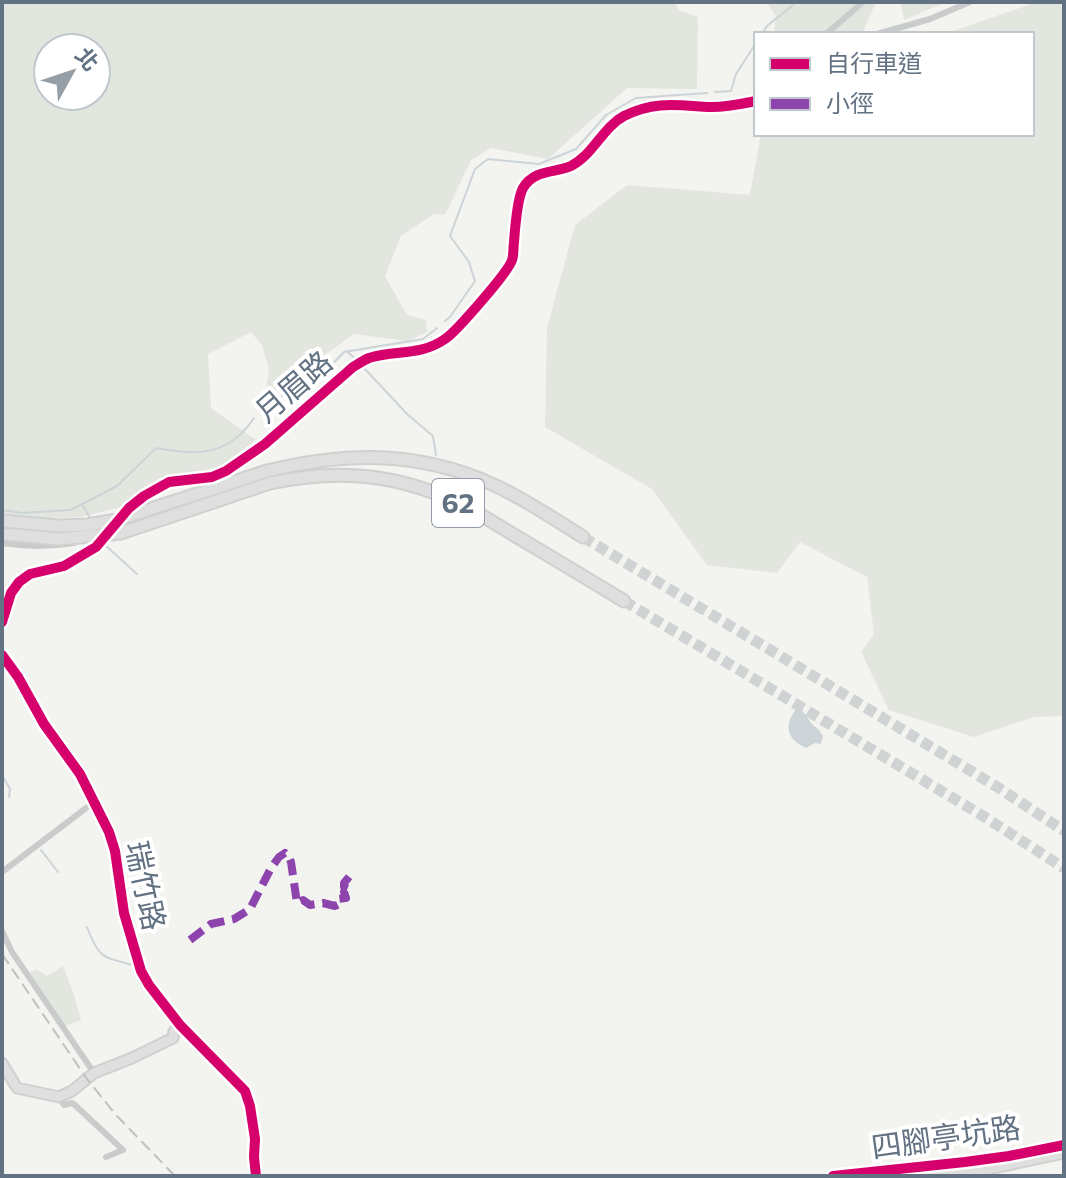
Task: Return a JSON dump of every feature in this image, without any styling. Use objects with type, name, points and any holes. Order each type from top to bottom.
[{"type":"highway","name":"62","points":[[2,534],[59,539],[121,533],[300,463],[358,457],[402,459],[461,472],[517,497],[583,537]]},
{"type":"highway","name":"62","points":[[2,521],[87,525],[117,520],[269,477],[356,475],[413,485],[439,494],[468,508],[624,601]]},
{"type":"street","points":[[828,32],[863,2]]},
{"type":"street","points":[[884,32],[930,19],[970,2]]},
{"type":"street","name":"月眉路","points":[[129,508],[169,482],[212,477],[226,471],[265,444],[353,367],[369,358],[414,352],[434,346],[448,337],[512,262],[522,189],[530,180],[547,171],[571,166],[619,118],[657,104],[711,107],[751,102]]},
{"type":"street","points":[[2,543],[25,547],[99,543]]},
{"type":"street","points":[[2,622],[11,593],[19,582],[30,574],[64,566],[99,543]]},
{"type":"street","name":"瑞竹路","points":[[2,655],[44,724],[80,774],[109,832],[131,944],[141,971],[180,1025],[245,1091],[255,1139],[256,1176]]},
{"type":"street","points":[[2,872],[94,802]]},
{"type":"street","points":[[2,931],[90,1076]]},
{"type":"street","points":[[173,1038],[174,1031],[180,1025]]},
{"type":"street","points":[[2,1063],[17,1088],[59,1097],[90,1076],[173,1038],[195,1040]]},
{"type":"street","points":[[59,1097],[64,1105],[72,1103],[76,1106],[123,1150],[106,1157]]},
{"type":"street","name":"四腳亭坑路","points":[[833,1176],[965,1162],[1064,1145]]},
{"type":"street","name":"四腳亭坑路","points":[[928,1176],[984,1170],[1064,1153]]},
{"type":"shaded area","points":[[2,2],[674,2],[679,10],[698,17],[697,89],[627,88],[548,159],[491,148],[471,160],[445,215],[434,214],[401,236],[385,276],[407,315],[426,320],[427,332],[408,341],[354,334],[264,398],[269,370],[262,345],[251,332],[208,354],[211,408],[256,440],[212,474],[169,478],[129,505],[81,517],[38,519],[2,516]]},
{"type":"shaded area","points":[[766,2],[876,2],[863,32],[774,32],[776,16]]},
{"type":"shaded area","points":[[900,2],[946,2],[904,20]]},
{"type":"shaded area","points":[[1037,2],[1064,2],[1064,716],[1034,717],[974,737],[889,710],[861,652],[874,634],[867,577],[800,542],[777,573],[707,565],[652,489],[545,427],[547,328],[575,225],[627,185],[750,195],[761,136],[1034,136],[1034,32],[951,32]]},
{"type":"shaded area","points":[[798,707],[822,734],[821,744],[815,743],[806,748],[791,736],[790,719]]},
{"type":"shaded area","points":[[63,966],[81,1020],[65,1026],[29,973],[36,969],[47,976]]},
{"type":"waterway","points":[[763,32],[793,5]]},
{"type":"waterway","points":[[715,92],[731,91],[736,74],[754,46]]},
{"type":"waterway","points":[[445,321],[475,281],[469,262],[450,236],[475,169],[488,159],[539,164],[576,149],[606,115],[636,98],[707,93]]},
{"type":"waterway","points":[[260,409],[327,370],[344,352],[423,339],[437,328]]},
{"type":"waterway","points":[[347,351],[354,358]]},
{"type":"waterway","points":[[364,368],[408,415],[433,436],[436,455]]},
{"type":"waterway","points":[[2,510],[22,513],[71,510],[117,486],[156,448],[185,452],[211,450],[234,440],[254,418]]},
{"type":"waterway","points":[[83,506],[92,521]]},
{"type":"waterway","points":[[105,545],[137,574]]},
{"type":"waterway","points":[[2,734],[2,750]]},
{"type":"waterway","points":[[2,775],[10,789],[9,797]]},
{"type":"waterway","points":[[41,850],[58,872]]},
{"type":"waterway","points":[[87,927],[103,955],[133,965]]},
{"type":"tunnel","points":[[583,537],[999,788],[1064,831]]},
{"type":"tunnel","points":[[624,601],[983,816],[1064,868]]},
{"type":"railway","points":[[2,954],[87,1079],[116,1115],[175,1176]]},
{"type":"marked path","points":[[190,940],[211,924],[234,919],[250,909],[271,868],[285,853],[291,862],[297,903],[303,900],[310,905],[339,904],[338,899],[346,898],[344,892],[351,890],[344,887],[344,883],[353,872]]},
{"type":"cycle path","points":[[2,622],[11,593],[19,582],[30,574],[64,566],[96,547],[129,508],[144,496],[169,482],[212,477],[226,471],[265,444],[365,360],[379,355],[417,351],[445,339],[482,301],[509,266],[513,256],[519,199],[523,188],[533,178],[579,161],[610,127],[635,111],[665,105],[720,107],[754,101]]},
{"type":"cycle path","points":[[2,655],[44,724],[80,774],[109,832],[115,851],[124,913],[141,971],[180,1025],[245,1091],[255,1139],[256,1176]]},
{"type":"cycle path","points":[[833,1176],[965,1162],[1064,1145]]}]
